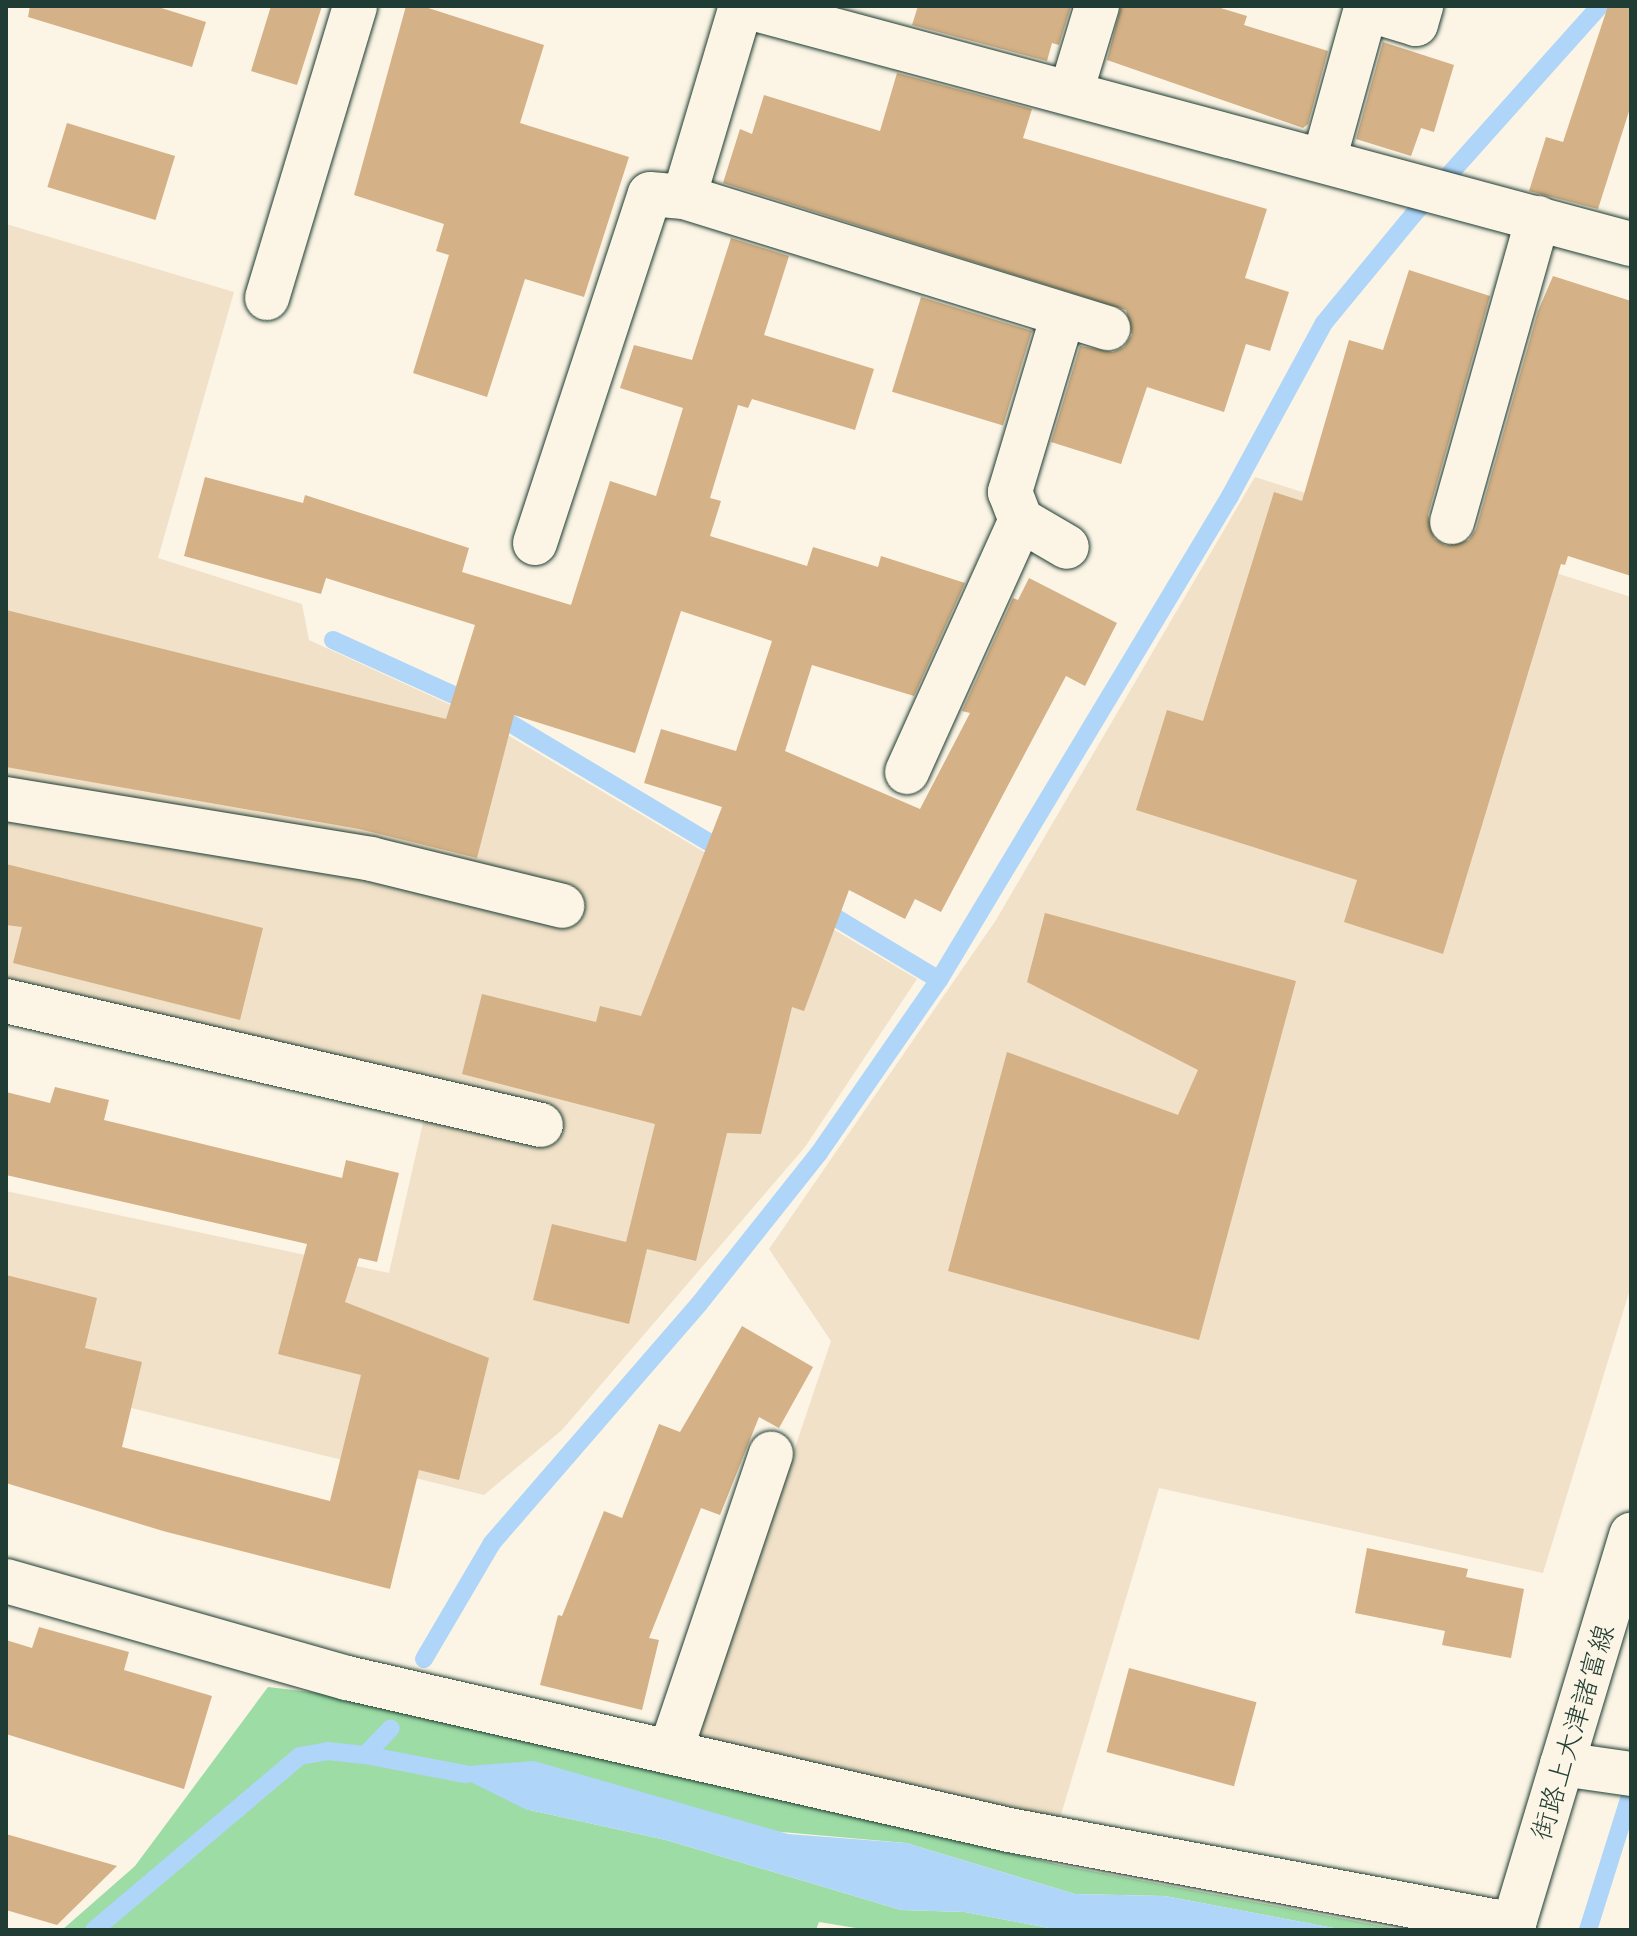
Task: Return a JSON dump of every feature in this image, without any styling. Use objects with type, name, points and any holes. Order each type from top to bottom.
[{"type":"street","points":[[267,298],[355,6]]},
{"type":"street","points":[[684,197],[742,6],[1631,244]]},
{"type":"street","points":[[1071,92],[1097,6]]},
{"type":"street","points":[[1324,160],[1366,9],[1416,24],[1421,6]]},
{"type":"street","points":[[535,543],[650,194],[684,197],[1108,328]]},
{"type":"street","points":[[1452,522],[1538,218]]},
{"type":"street","points":[[1063,315],[1010,492],[1021,520],[1067,547]]},
{"type":"street","points":[[907,772],[1021,520]]},
{"type":"street","points":[[6,799],[371,859],[562,906]]},
{"type":"street","points":[[6,1001],[541,1125]]},
{"type":"street","points":[[670,1752],[771,1454]]},
{"type":"street","name":"街路上大津諸富線","points":[[1513,1928],[1631,1535]]},
{"type":"street","points":[[6,1581],[347,1678],[1009,1830],[1513,1928]]},
{"type":"street","points":[[1562,1764],[1627,1774]]},
{"type":"shaded area","points":[[6,224],[234,292],[158,558],[302,604],[309,640],[479,718],[917,979],[805,1147],[562,1430],[484,1495],[6,1377],[6,1191],[389,1273],[432,1083],[6,982]]},
{"type":"shaded area","points":[[1255,477],[1631,597],[1631,1286],[1543,1573],[1159,1488],[1057,1828],[695,1744],[831,1341],[769,1249],[996,920]]},
{"type":"green space","points":[[268,1687],[353,1697],[1060,1865],[1403,1930],[1344,1930],[1165,1896],[1075,1894],[906,1843],[525,1809],[666,1840],[901,1910],[965,1912],[1059,1930],[868,1930],[819,1922],[816,1930],[62,1930],[135,1866]]},
{"type":"water","points":[[534,1761],[788,1834],[906,1843],[1075,1894],[1165,1896],[1344,1930],[1059,1930],[965,1912],[901,1910],[666,1840],[525,1809],[442,1768]]},
{"type":"building","points":[[30,6],[155,6],[206,22],[192,67],[28,17]]},
{"type":"building","points":[[271,6],[322,6],[297,85],[251,71]]},
{"type":"building","points":[[406,6],[422,6],[544,45],[520,123],[629,157],[584,297],[525,279],[487,397],[413,373],[449,255],[436,251],[444,224],[354,195]]},
{"type":"building","points":[[918,6],[1071,6],[1059,45],[1052,43],[1047,61],[912,25]]},
{"type":"building","points":[[1121,6],[1214,6],[1247,16],[1244,25],[1328,51],[1308,124],[1303,128],[1107,60]]},
{"type":"building","points":[[1608,6],[1631,6],[1631,105],[1598,209],[1529,191],[1546,137],[1563,142]]},
{"type":"building","points":[[1383,42],[1454,65],[1434,132],[1421,128],[1411,156],[1356,139]]},
{"type":"building","points":[[897,73],[1032,109],[1023,138],[1267,209],[1245,278],[1289,292],[1270,351],[1246,344],[1224,412],[1147,387],[1121,464],[1051,442],[1080,346],[1113,352],[1124,347],[1132,335],[1126,310],[723,183],[740,129],[752,134],[764,95],[880,131]]},
{"type":"building","points":[[67,123],[175,156],[155,220],[47,187]]},
{"type":"building","points":[[731,238],[789,256],[764,335],[874,369],[855,430],[752,399],[748,408],[738,405],[710,498],[721,501],[710,536],[807,566],[813,547],[878,567],[881,556],[965,583],[914,696],[812,665],[785,751],[920,809],[970,713],[962,711],[1013,598],[1018,600],[1029,578],[1117,623],[1085,686],[1066,676],[941,912],[915,899],[905,919],[849,890],[804,1011],[792,1007],[761,1134],[727,1133],[696,1261],[647,1249],[629,1324],[533,1300],[552,1224],[626,1242],[655,1124],[462,1074],[482,994],[596,1022],[600,1006],[641,1016],[722,807],[644,783],[661,729],[736,751],[772,641],[681,611],[635,753],[514,715],[477,858],[359,829],[6,767],[6,610],[446,719],[475,625],[326,578],[321,594],[184,556],[205,477],[303,503],[305,495],[469,548],[462,572],[571,605],[610,481],[656,496],[683,408],[620,388],[634,345],[692,360]]},
{"type":"building","points":[[1409,270],[1490,296],[1428,515],[1434,539],[1446,546],[1469,540],[1476,529],[1538,311],[1553,276],[1631,301],[1631,576],[1568,556],[1565,565],[1561,564],[1443,954],[1344,922],[1357,880],[1136,810],[1167,710],[1203,721],[1274,492],[1302,501],[1349,340],[1383,350]]},
{"type":"building","points":[[921,297],[1032,331],[1003,426],[892,392]]},
{"type":"building","points":[[6,864],[263,928],[240,1020],[13,963],[22,927],[6,925]]},
{"type":"building","points":[[1045,913],[1296,981],[1199,1340],[948,1271],[1007,1052],[1178,1115],[1198,1070],[1027,982]]},
{"type":"building","points":[[55,1087],[109,1100],[104,1120],[342,1178],[346,1160],[399,1173],[377,1262],[359,1258],[345,1302],[489,1358],[459,1480],[419,1470],[390,1589],[163,1531],[6,1483],[6,1275],[97,1298],[85,1348],[142,1362],[122,1447],[330,1501],[361,1375],[278,1354],[307,1244],[6,1175],[6,1092],[50,1103]]},
{"type":"building","points":[[742,1326],[813,1367],[779,1428],[759,1417],[720,1515],[701,1508],[649,1638],[659,1640],[642,1710],[540,1685],[558,1615],[562,1616],[604,1511],[622,1518],[659,1424],[680,1432]]},
{"type":"building","points":[[1367,1548],[1468,1569],[1466,1577],[1524,1589],[1511,1658],[1442,1645],[1445,1631],[1355,1613]]},
{"type":"building","points":[[39,1627],[129,1652],[124,1670],[212,1696],[184,1789],[6,1734],[6,1640],[32,1648]]},
{"type":"building","points":[[1129,1668],[1257,1702],[1234,1786],[1106,1752]]},
{"type":"building","points":[[6,1834],[117,1866],[57,1925],[6,1910]]},
{"type":"waterway","points":[[424,1659],[492,1543],[699,1304],[819,1153],[939,980],[1230,496],[1324,323],[1413,215],[1600,6]]},
{"type":"waterway","points":[[333,640],[493,713],[727,853]]},
{"type":"waterway","points":[[818,907],[939,980]]},
{"type":"waterway","points":[[365,1755],[391,1728]]},
{"type":"waterway","points":[[94,1930],[300,1756],[327,1751],[365,1755],[465,1774]]},
{"type":"waterway","points":[[1588,1930],[1631,1793]]}]
